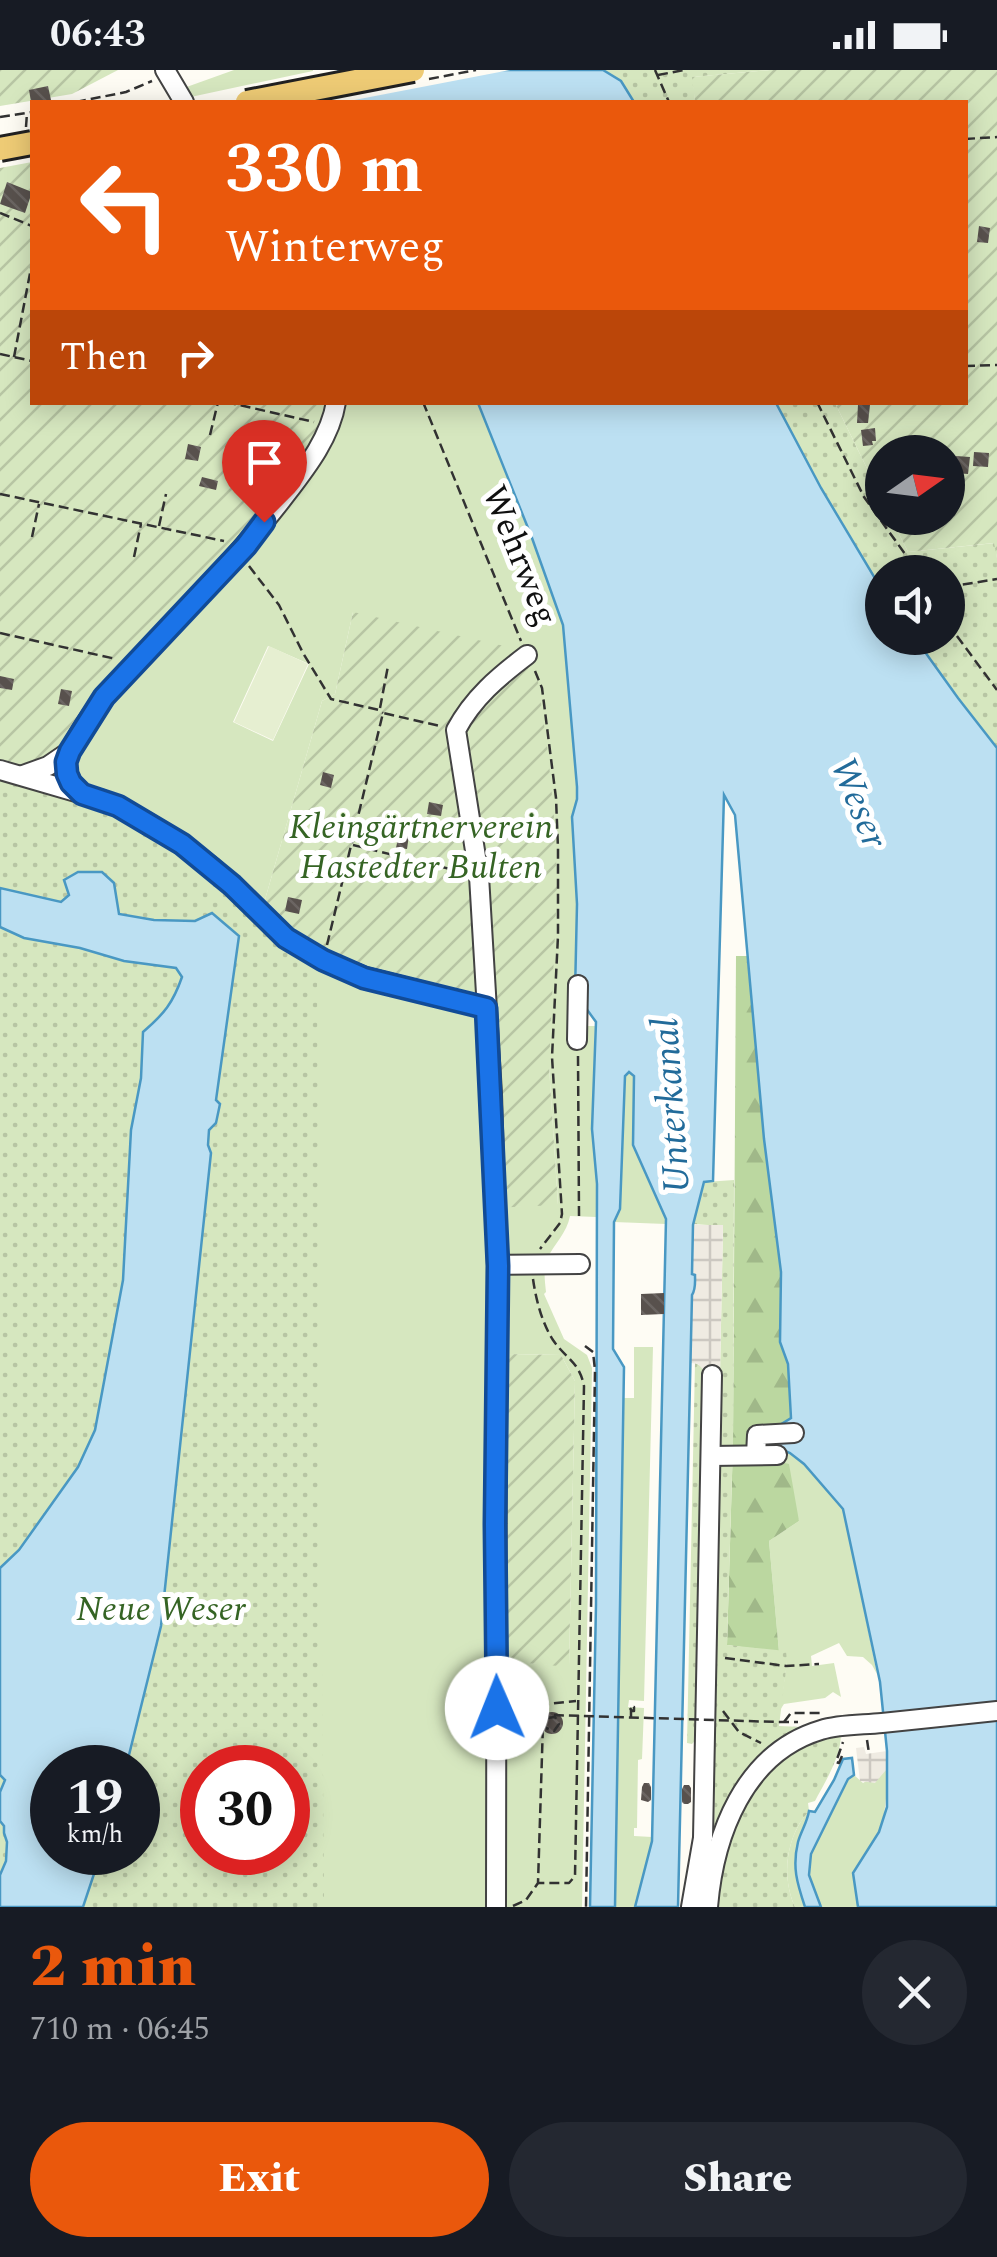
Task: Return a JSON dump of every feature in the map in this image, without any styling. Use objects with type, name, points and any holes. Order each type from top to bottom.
[{"type":"main road","points":[[257,100],[413,70]]},
{"type":"main road","points":[[0,149],[30,143]]},
{"type":"street","points":[[165,72],[183,100]]},
{"type":"street","points":[[82,794],[71,783],[66,762],[104,697],[242,549],[300,476],[330,425],[335,405]]},
{"type":"street","name":"Wehrweg","points":[[456,730],[492,682],[527,654]]},
{"type":"street","points":[[456,730],[479,876],[498,1266],[496,1907]]},
{"type":"street","points":[[23,775],[48,766],[70,751]]},
{"type":"street","points":[[0,770],[118,806],[182,844],[222,876],[286,938],[323,960],[364,978],[486,1008]]},
{"type":"street","points":[[578,985],[578,1040]]},
{"type":"street","points":[[498,1266],[580,1264]]},
{"type":"street","points":[[691,1907],[703,1838],[712,1375]]},
{"type":"street","points":[[756,1456],[756,1435],[794,1433]]},
{"type":"street","points":[[712,1456],[777,1455]]},
{"type":"street","points":[[708,1907],[714,1868],[734,1806],[758,1769],[782,1749],[821,1730],[841,1731],[997,1711]]},
{"type":"path","points":[[668,100],[656,72],[684,70]]},
{"type":"path","points":[[86,100],[126,92],[165,72]]},
{"type":"path","points":[[0,117],[30,112]]},
{"type":"path","points":[[968,139],[997,137]]},
{"type":"path","points":[[0,213],[30,225]]},
{"type":"path","points":[[14,356],[30,290]]},
{"type":"path","points":[[0,354],[30,360]]},
{"type":"path","points":[[968,366],[997,365]]},
{"type":"path","points":[[210,435],[217,405]]},
{"type":"path","points":[[240,405],[330,425]]},
{"type":"path","name":"Wehrweg","points":[[423,405],[527,654]]},
{"type":"path","points":[[818,405],[864,498],[906,555]]},
{"type":"path","points":[[0,494],[242,549],[279,605],[330,699],[456,730]]},
{"type":"path","points":[[158,527],[166,494]]},
{"type":"path","points":[[32,537],[39,502]]},
{"type":"path","points":[[134,557],[142,524]]},
{"type":"path","points":[[965,585],[997,580]]},
{"type":"path","points":[[0,633],[135,664]]},
{"type":"path","points":[[965,647],[997,690]]},
{"type":"path","points":[[527,654],[542,688],[556,798],[558,936],[552,1057],[562,1214],[531,1265],[545,1324],[554,1342],[576,1364],[584,1386],[574,1876],[568,1883],[538,1882]]},
{"type":"path","points":[[323,960],[352,845],[388,666]]},
{"type":"path","points":[[352,845],[479,876]]},
{"type":"path","points":[[578,1040],[579,1216]]},
{"type":"path","points":[[586,1346],[592,1352],[595,1370],[586,1907]]},
{"type":"path","points":[[708,1656],[786,1666],[819,1664]]},
{"type":"path","points":[[707,1695],[739,1732],[782,1749]]},
{"type":"path","points":[[497,1708],[537,1708],[577,1701]]},
{"type":"path","points":[[537,1708],[546,1718],[544,1723],[546,1728],[550,1730],[554,1731],[558,1728],[558,1720],[550,1716],[545,1723],[550,1730],[554,1730],[557,1730]]},
{"type":"path","points":[[512,1907],[526,1900],[538,1882],[546,1717],[631,1712],[797,1722]]},
{"type":"path","points":[[555,1715],[560,1722],[557,1730]]},
{"type":"path","points":[[543,1724],[548,1731],[557,1730]]},
{"type":"path","points":[[841,1731],[836,1762],[840,1763],[842,1756]]},
{"type":"path","points":[[868,1746],[869,1753]]},
{"type":"green space","points":[[0,70],[118,70],[72,94],[0,106]]},
{"type":"green space","points":[[234,70],[313,71],[186,98],[181,89]]},
{"type":"green space","points":[[603,70],[770,70],[693,77],[695,100],[633,100],[621,81]]},
{"type":"green space","points":[[771,70],[997,70],[997,558],[994,543],[908,552],[900,535],[965,535],[965,435],[865,435],[865,464],[836,405],[968,405],[968,100],[695,100],[692,77]]},
{"type":"green space","points":[[30,162],[30,405],[331,405],[314,445],[243,541],[66,745],[33,769],[0,765],[0,168]]},
{"type":"green space","points":[[340,405],[479,405],[563,625],[577,799],[572,817],[584,1033],[588,1026],[595,1026],[592,1129],[596,1217],[570,1216],[547,1259],[544,1294],[564,1339],[587,1355],[592,1368],[582,1907],[501,1907],[504,1661],[569,1666],[575,1381],[561,1355],[503,1354],[501,1207],[558,1204],[549,1067],[353,612],[335,694],[322,701],[262,910],[84,788],[72,776],[74,753],[86,731]],"holes":[[[268,646],[309,664],[273,741],[233,722]]]},
{"type":"green space","points":[[777,405],[836,405],[865,464],[865,535],[900,535],[908,552],[995,543],[997,748],[927,655],[965,655],[965,555],[865,555],[865,562]]},
{"type":"green space","name":"Kleingärtnerverein Hastedter Bulten","points":[[353,612],[513,648],[538,681],[555,828],[557,888],[549,1066],[558,1205],[492,1208],[490,1006],[366,972],[290,933],[262,910],[322,701],[335,694]]},
{"type":"green space","points":[[269,646],[308,664],[273,740],[234,722]]},
{"type":"green space","name":"Neue Weser","points":[[0,777],[113,811],[172,845],[300,960],[317,966],[324,1907],[0,1907]]},
{"type":"green space","points":[[268,934],[299,959],[376,990],[480,1018],[487,1120],[492,1907],[83,1907],[115,1875],[160,1875],[160,1745],[142,1745]]},
{"type":"green space","points":[[736,956],[747,956],[781,1272],[780,1341],[788,1364],[791,1419],[775,1428],[772,1460],[789,1464],[799,1521],[769,1541],[779,1652],[727,1645],[733,1442]]},
{"type":"green space","points":[[630,1072],[634,1076],[633,1145],[666,1224],[614,1222],[620,1209],[625,1076]]},
{"type":"green space","points":[[734,1180],[727,1645],[786,1651],[779,1726],[802,1727],[798,1730],[806,1746],[841,1734],[832,1769],[815,1801],[808,1803],[809,1811],[791,1844],[787,1870],[795,1907],[700,1907],[714,1837],[715,1742],[712,1737],[699,1736],[692,1744],[687,1743],[695,1363],[720,1375],[723,1226],[693,1224],[705,1182]]},
{"type":"green space","points":[[634,1347],[653,1347],[644,1701],[629,1700],[628,1707],[644,1708],[634,1836],[652,1837],[652,1841],[635,1907],[615,1907],[623,1398],[634,1398]]},
{"type":"green space","points":[[503,1354],[561,1355],[575,1381],[569,1667],[504,1661]]},
{"type":"green space","points":[[774,1446],[804,1464],[843,1509],[877,1674],[863,1657],[847,1656],[839,1643],[811,1656],[812,1666],[834,1663],[841,1697],[833,1692],[825,1698],[784,1704],[780,1710],[787,1662],[779,1652],[769,1541],[799,1521],[772,1460]]},
{"type":"green space","points":[[887,1764],[882,1822],[872,1846],[853,1873],[858,1907],[821,1907],[809,1875],[811,1854],[848,1779],[854,1775],[863,1783],[886,1770]]},
{"type":"green space","points":[[809,1811],[795,1859],[805,1907],[795,1907],[788,1882],[788,1857],[795,1832]]},
{"type":"shaded area","points":[[693,1225],[723,1225],[720,1375],[708,1375],[698,1364],[691,1363]]},
{"type":"shaded area","points":[[864,1747],[866,1754],[887,1751],[886,1770],[875,1783],[860,1781],[856,1748]]},
{"type":"water","points":[[338,70],[603,70],[621,81],[633,100],[349,100]]},
{"type":"water","points":[[479,405],[777,405],[865,562],[865,655],[927,655],[997,748],[997,1907],[858,1907],[853,1873],[879,1832],[887,1807],[887,1751],[880,1682],[843,1509],[804,1464],[774,1446],[775,1428],[791,1418],[788,1364],[780,1342],[781,1272],[764,1139],[735,815],[724,795],[713,1181],[704,1182],[693,1225],[695,1283],[678,1907],[635,1907],[652,1841],[666,1219],[633,1145],[634,1076],[629,1072],[625,1076],[620,1209],[614,1222],[613,1349],[624,1367],[615,1907],[590,1907],[596,1604],[597,1184],[592,1129],[596,1022],[575,993],[577,904],[572,817],[577,787],[563,625]]},
{"type":"water","name":"Neue Weser","points":[[78,872],[102,872],[114,883],[119,914],[195,921],[212,913],[239,936],[216,1100],[220,1104],[216,1123],[209,1130],[211,1153],[161,1626],[131,1745],[30,1745],[30,1875],[94,1875],[83,1907],[0,1907],[0,1875],[7,1842],[0,1821],[0,1792],[5,1780],[0,1775],[0,1568],[19,1550],[78,1467],[95,1430],[123,1280],[131,1130],[141,1078],[143,1032],[167,1008],[182,977],[176,968],[124,961],[24,938],[0,927],[0,888],[61,902],[69,895],[64,880]]},
{"type":"water","points":[[852,1758],[854,1775],[848,1779],[811,1854],[809,1875],[821,1907],[805,1907],[795,1867],[799,1838],[809,1811],[815,1812],[843,1759]]},
{"type":"pier","points":[[353,70],[510,70],[354,100],[343,100],[334,74]]},
{"type":"building","points":[[48,86],[51,100],[31,100],[29,90]]},
{"type":"building","points":[[7,182],[30,191],[25,213],[0,204]]},
{"type":"building","points":[[979,226],[990,228],[988,243],[977,242]]},
{"type":"building","points":[[858,405],[870,405],[868,423],[857,423]]},
{"type":"building","points":[[875,428],[876,435],[865,435],[865,446],[863,446],[861,430]]},
{"type":"building","points":[[188,444],[201,447],[198,461],[185,459]]},
{"type":"building","points":[[974,452],[989,453],[988,467],[973,466]]},
{"type":"building","points":[[965,457],[970,457],[965,474]]},
{"type":"building","points":[[202,477],[218,481],[216,490],[199,486]]},
{"type":"building","points":[[0,676],[14,679],[12,690],[0,688]]},
{"type":"building","points":[[61,689],[72,691],[69,706],[58,704]]},
{"type":"building","points":[[323,772],[334,775],[331,788],[320,785]]},
{"type":"building","points":[[429,802],[443,805],[441,816],[427,814]]},
{"type":"building","points":[[399,833],[409,835],[407,849],[396,848]]},
{"type":"building","points":[[288,897],[302,900],[299,914],[285,911]]},
{"type":"building","points":[[664,1293],[664,1314],[641,1315],[641,1294]]},
{"type":"building","points":[[552,1712],[560,1715],[560,1731],[552,1734],[544,1731],[541,1723],[544,1715]]},
{"type":"building","points":[[644,1783],[651,1787],[648,1802],[641,1800]]},
{"type":"building","points":[[684,1785],[691,1788],[688,1804],[682,1802]]},
{"type":"route","points":[[264,522],[104,697],[70,751],[67,774],[82,794],[118,806],[182,844],[232,885],[286,938],[323,960],[364,978],[486,1008],[498,1266],[497,1708]]},
{"type":"water label","name":"Weser","points":[[860,802]]},
{"type":"water label","name":"Unterkanal","points":[[670,1106]]}]
